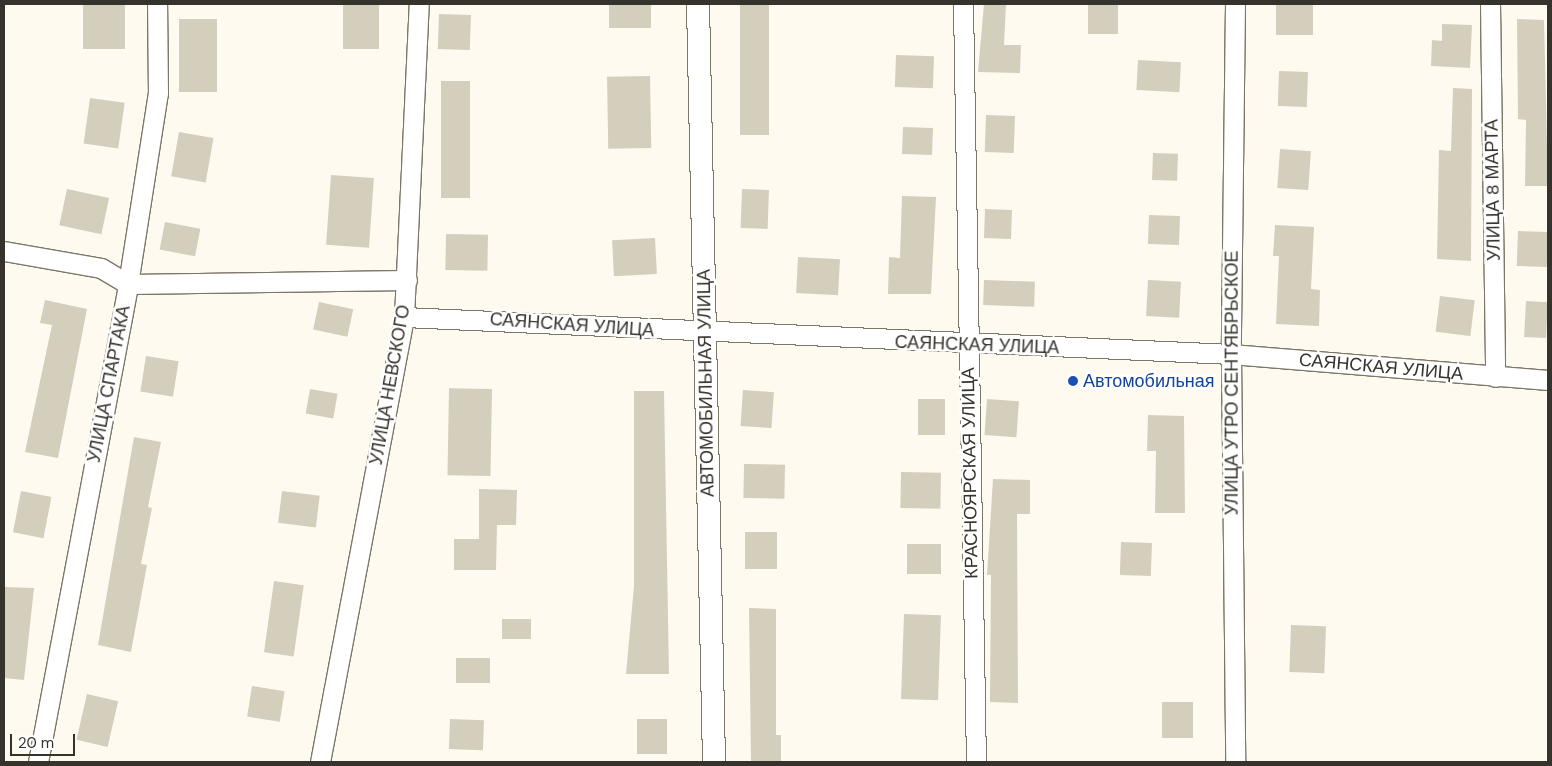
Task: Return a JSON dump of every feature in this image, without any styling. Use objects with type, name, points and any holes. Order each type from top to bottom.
[{"type":"street","name":"УЛИЦА СПАРТАКА","points":[[38,762],[128,284],[158,92],[157,4]]},
{"type":"street","name":"УЛИЦА НЕВСКОГО","points":[[320,762],[404,316],[418,4]]},
{"type":"street","name":"АВТОМОБИЛЬНАЯ УЛИЦА","points":[[698,4],[714,762]]},
{"type":"street","name":"КРАСНОЯРСКАЯ УЛИЦА","points":[[963,4],[976,762]]},
{"type":"street","name":"УЛИЦА УТРО СЕНТЯБРЬСКОЕ","points":[[1235,4],[1231,354],[1235,762]]},
{"type":"street","name":"УЛИЦА 8 МАРТА","points":[[1490,4],[1495,377]]},
{"type":"street","points":[[4,251],[100,268],[128,284],[407,280]]},
{"type":"street","name":"САЯНСКАЯ УЛИЦА","points":[[404,316],[706,334],[1231,354],[1548,380]]},
{"type":"building","points":[[83,4],[125,4],[125,49],[83,49]]},
{"type":"building","points":[[343,4],[379,4],[379,49],[343,49]]},
{"type":"building","points":[[609,4],[651,4],[651,28],[609,28]]},
{"type":"building","points":[[740,4],[769,4],[769,135],[740,135]]},
{"type":"building","points":[[984,4],[1006,4],[1004,45],[1021,45],[1020,73],[978,72]]},
{"type":"building","points":[[1088,4],[1118,4],[1118,34],[1088,34]]},
{"type":"building","points":[[1276,4],[1313,4],[1313,35],[1276,35]]},
{"type":"building","points":[[439,14],[471,15],[470,50],[438,49]]},
{"type":"building","points":[[179,19],[217,19],[217,92],[179,92]]},
{"type":"building","points":[[1517,19],[1544,20],[1548,186],[1525,186],[1526,120],[1518,119]]},
{"type":"building","points":[[1442,24],[1472,25],[1470,68],[1431,66],[1432,40],[1442,41]]},
{"type":"building","points":[[896,55],[934,56],[933,88],[895,87]]},
{"type":"building","points":[[1138,60],[1181,62],[1179,92],[1136,90]]},
{"type":"building","points":[[1279,71],[1308,72],[1307,107],[1278,106]]},
{"type":"building","points":[[650,76],[651,148],[608,149],[607,77]]},
{"type":"building","points":[[441,81],[470,81],[470,198],[441,198]]},
{"type":"building","points":[[1453,88],[1472,89],[1471,261],[1437,259],[1439,150],[1451,151]]},
{"type":"building","points":[[90,98],[125,103],[118,148],[84,144]]},
{"type":"building","points":[[986,115],[1015,116],[1014,153],[985,152]]},
{"type":"building","points":[[903,127],[933,128],[932,155],[902,154]]},
{"type":"building","points":[[179,132],[213,138],[206,182],[171,176]]},
{"type":"building","points":[[1280,149],[1311,151],[1308,190],[1277,188]]},
{"type":"building","points":[[1153,153],[1178,154],[1177,181],[1152,180]]},
{"type":"building","points":[[331,175],[374,178],[369,248],[326,245]]},
{"type":"building","points":[[67,189],[109,198],[101,234],[59,225]]},
{"type":"building","points":[[742,189],[769,190],[768,229],[741,228]]},
{"type":"building","points":[[902,196],[936,197],[931,294],[888,294],[889,257],[900,258]]},
{"type":"building","points":[[985,209],[1012,210],[1011,239],[984,238]]},
{"type":"building","points":[[1149,215],[1180,216],[1179,245],[1148,244]]},
{"type":"building","points":[[165,222],[200,229],[195,256],[160,249]]},
{"type":"building","points":[[1275,225],[1314,227],[1311,289],[1320,290],[1319,326],[1276,324],[1279,256],[1273,256]]},
{"type":"building","points":[[1518,231],[1548,232],[1547,267],[1517,266]]},
{"type":"building","points":[[446,234],[488,235],[487,271],[445,270]]},
{"type":"building","points":[[655,238],[657,274],[614,276],[612,240]]},
{"type":"building","points":[[798,257],[840,259],[838,295],[796,293]]},
{"type":"building","points":[[984,280],[1035,282],[1034,307],[983,305]]},
{"type":"building","points":[[1148,280],[1181,282],[1179,318],[1146,316]]},
{"type":"building","points":[[1440,296],[1475,300],[1470,336],[1436,332]]},
{"type":"building","points":[[45,300],[87,309],[58,458],[25,452],[52,325],[40,323]]},
{"type":"building","points":[[1526,301],[1548,302],[1546,338],[1524,337]]},
{"type":"building","points":[[319,302],[353,309],[347,337],[313,329]]},
{"type":"building","points":[[146,356],[179,361],[173,397],[140,392]]},
{"type":"building","points":[[449,388],[492,389],[490,476],[447,475]]},
{"type":"building","points":[[310,389],[338,394],[333,418],[306,414]]},
{"type":"building","points":[[743,390],[774,392],[771,428],[740,426]]},
{"type":"building","points":[[634,391],[664,391],[669,674],[626,674],[634,586]]},
{"type":"building","points":[[918,399],[945,399],[945,435],[918,435]]},
{"type":"building","points":[[987,399],[1019,401],[1016,437],[984,435]]},
{"type":"building","points":[[1148,415],[1184,416],[1185,513],[1155,513],[1156,451],[1147,451]]},
{"type":"building","points":[[134,437],[161,442],[148,507],[152,508],[141,564],[147,565],[131,652],[98,645]]},
{"type":"building","points":[[744,464],[785,465],[784,499],[743,498]]},
{"type":"building","points":[[901,472],[941,473],[940,509],[900,508]]},
{"type":"building","points":[[993,479],[1030,480],[1030,514],[1017,514],[1018,703],[990,702],[991,575],[987,575]]},
{"type":"building","points":[[479,489],[517,490],[516,525],[497,525],[496,570],[454,570],[454,539],[479,539]]},
{"type":"building","points":[[21,491],[51,497],[43,538],[13,532]]},
{"type":"building","points":[[282,491],[320,496],[316,527],[278,523]]},
{"type":"building","points":[[745,532],[777,532],[777,569],[745,569]]},
{"type":"building","points":[[1121,542],[1152,543],[1151,576],[1120,575]]},
{"type":"building","points":[[907,544],[941,544],[941,574],[907,574]]},
{"type":"building","points":[[274,581],[304,585],[294,656],[264,652]]},
{"type":"building","points":[[4,587],[34,588],[24,680],[4,678]]},
{"type":"building","points":[[749,608],[776,609],[776,735],[781,735],[781,762],[751,762]]},
{"type":"building","points":[[904,614],[941,615],[938,700],[901,699]]},
{"type":"building","points":[[502,619],[531,619],[531,639],[502,639]]},
{"type":"building","points":[[1291,625],[1326,626],[1324,673],[1289,672]]},
{"type":"building","points":[[456,658],[490,658],[490,683],[456,683]]},
{"type":"building","points":[[252,686],[285,691],[280,722],[247,717]]},
{"type":"building","points":[[87,694],[118,701],[108,747],[76,740]]},
{"type":"building","points":[[1162,702],[1193,702],[1193,738],[1162,738]]},
{"type":"building","points":[[450,719],[484,720],[483,750],[449,749]]},
{"type":"building","points":[[637,719],[667,719],[667,754],[637,754]]},
{"type":"place","name":"Автомобильная","points":[[1073,381]]}]
